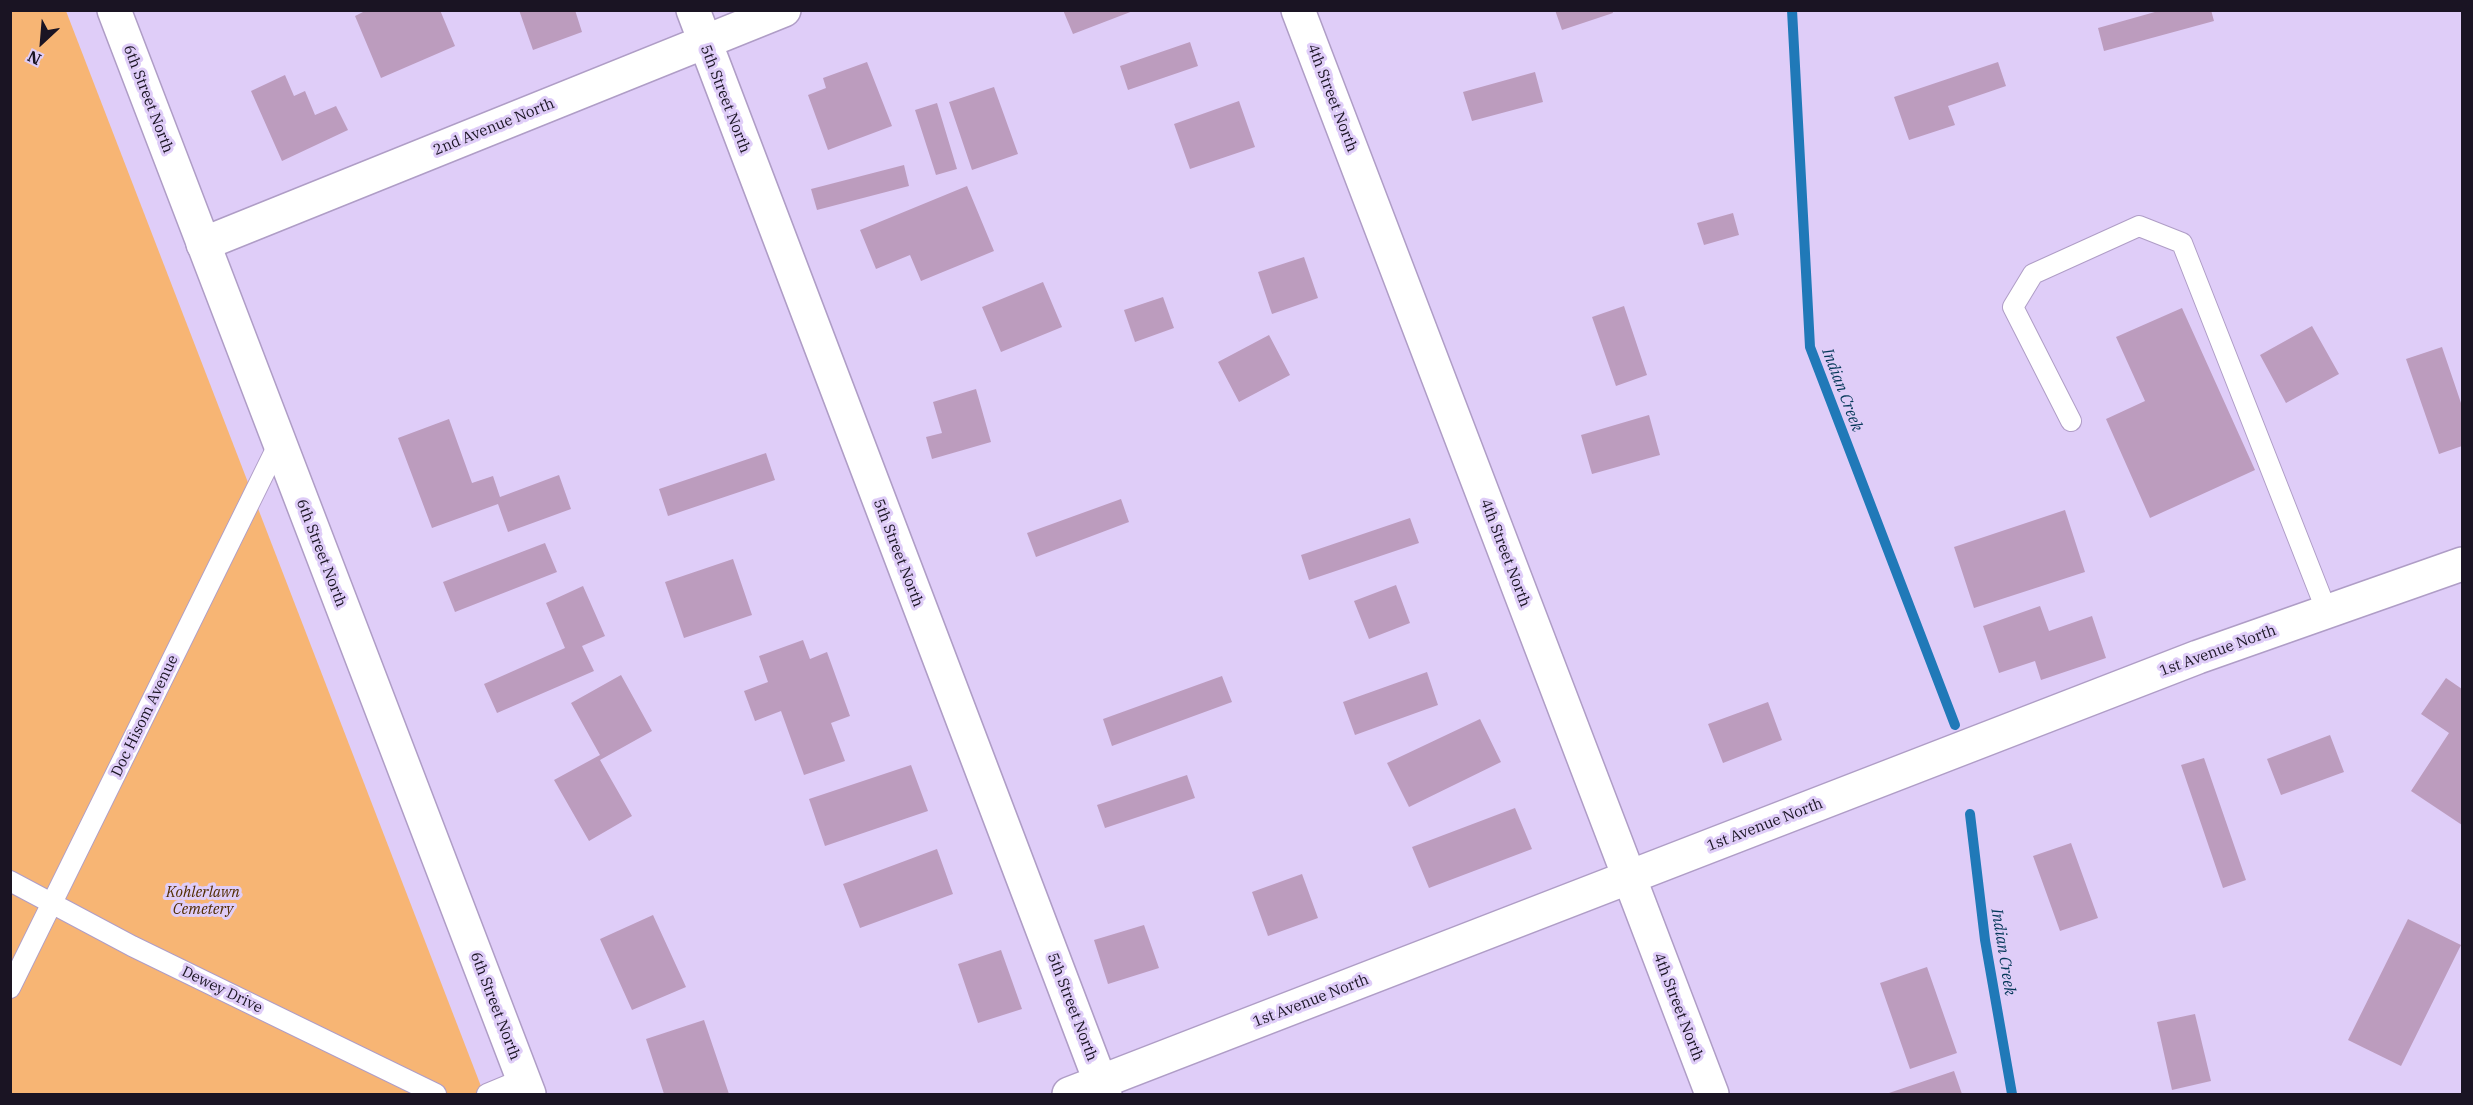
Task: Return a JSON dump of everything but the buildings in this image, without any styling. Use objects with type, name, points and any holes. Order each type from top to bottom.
[{"type":"street","name":"6th Street North","points":[[114,10],[526,1087]]},
{"type":"street","name":"5th Street North","points":[[693,10],[1103,1088]]},
{"type":"street","name":"2nd Avenue North","points":[[203,244],[784,10]]},
{"type":"street","name":"4th Street North","points":[[1298,10],[1712,1095]]},
{"type":"street","name":"1st Avenue North","points":[[1070,1095],[1103,1088],[1629,878],[2198,657],[2463,564]]},
{"type":"lane","points":[[2071,422],[2013,307],[2033,274],[2139,226],[2182,243],[2327,612]]},
{"type":"lane","name":"Doc Hisom Avenue","points":[[10,988],[279,443]]},
{"type":"lane","name":"Dewey Drive","points":[[10,881],[143,951],[436,1095]]},
{"type":"lane","points":[[487,1095],[526,1087]]},
{"type":"green space","name":"Kohlerlawn Cemetery","points":[[10,11],[66,11],[484,1094],[11,1094]]},
{"type":"waterway","name":"Indian Creek","points":[[1792,10],[1810,347],[1955,725]]},
{"type":"waterway","name":"Indian Creek","points":[[1970,814],[1985,940],[2012,1094]]}]
